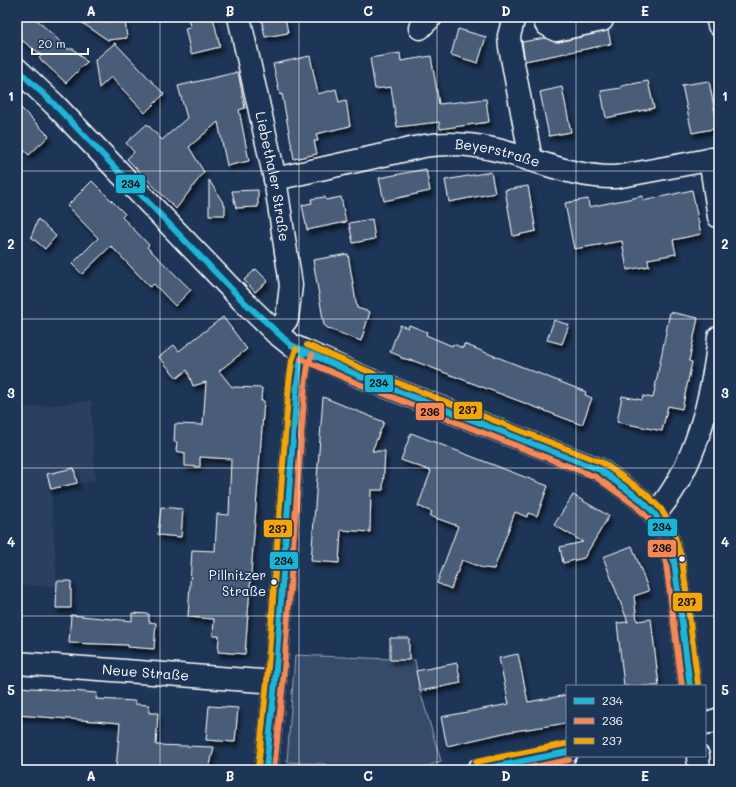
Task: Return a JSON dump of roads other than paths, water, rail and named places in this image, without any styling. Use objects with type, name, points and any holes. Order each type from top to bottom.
[{"type":"street","name":"Liebethaler Straße","points":[[240,17],[274,179],[291,285],[287,319],[276,333]]},
{"type":"street","points":[[514,17],[509,36],[510,47],[531,160]]},
{"type":"street","points":[[544,17],[546,24],[556,30],[602,20]]},
{"type":"street","points":[[717,17],[719,25]]},
{"type":"street","points":[[17,69],[54,104],[276,333],[304,352],[362,377],[600,470],[640,499],[655,514],[666,532],[674,561],[690,685]]},
{"type":"street","name":"Beyerstraße","points":[[274,179],[424,146],[444,143],[468,144],[497,150],[582,175],[599,177],[616,177],[714,158]]},
{"type":"street","points":[[714,158],[719,217]]},
{"type":"street","points":[[655,514],[666,502],[685,469],[699,432],[711,394],[719,337]]},
{"type":"street","points":[[266,770],[275,682],[297,384],[300,363],[304,352]]},
{"type":"street","name":"Neue Straße","points":[[17,663],[275,682]]},
{"type":"street","points":[[706,724],[719,719]]},
{"type":"street","points":[[478,770],[566,752]]},
{"type":"street","points":[[698,757],[699,770]]},
{"type":"place","name":"Pillnitzer Straße","points":[[274,582]]}]
